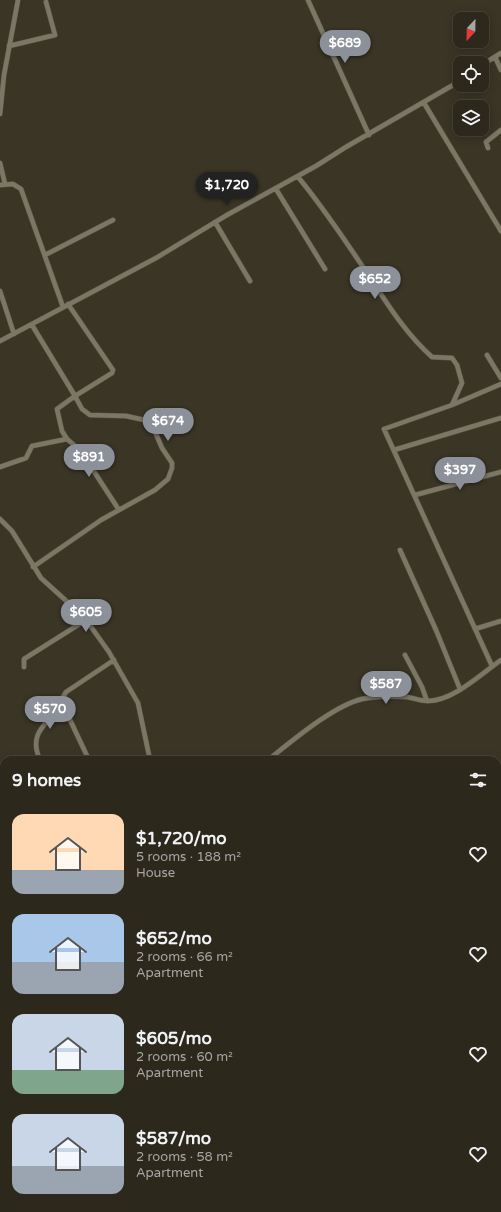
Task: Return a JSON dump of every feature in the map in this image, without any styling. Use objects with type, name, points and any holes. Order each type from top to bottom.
[{"type":"street","points":[[0,114],[4,75],[18,0]]},
{"type":"street","points":[[308,0],[369,135]]},
{"type":"street","points":[[9,46],[56,35],[46,2]]},
{"type":"street","points":[[489,61],[501,53]]},
{"type":"street","points":[[495,57],[501,70]]},
{"type":"street","points":[[0,341],[156,258],[215,222],[298,177],[453,85]]},
{"type":"street","points":[[424,102],[501,230]]},
{"type":"street","points":[[488,148],[486,142],[501,130]]},
{"type":"street","points":[[0,163],[3,184],[17,186],[21,189],[62,307]]},
{"type":"street","points":[[298,177],[345,240],[403,328],[432,357],[449,357],[454,360],[462,383],[452,405]]},
{"type":"street","points":[[276,189],[325,269]]},
{"type":"street","points":[[45,255],[113,220]]},
{"type":"street","points":[[215,222],[250,281]]},
{"type":"street","points":[[0,291],[14,334]]},
{"type":"street","points":[[68,304],[112,370],[112,373],[57,409],[62,431],[67,439],[80,450],[119,510]]},
{"type":"street","points":[[32,324],[82,409],[90,415],[126,416],[150,420]]},
{"type":"street","points":[[487,355],[501,378]]},
{"type":"street","points":[[492,666],[384,429],[452,405],[501,384]]},
{"type":"street","points":[[150,420],[155,414],[160,413],[175,426]]},
{"type":"street","points":[[394,450],[501,418]]},
{"type":"street","points":[[33,566],[119,510],[155,490],[168,479],[171,474],[172,463],[150,420]]},
{"type":"street","points":[[0,467],[26,458],[32,446],[67,439]]},
{"type":"street","points":[[415,495],[501,472]]},
{"type":"street","points":[[0,519],[12,531],[41,578],[86,620],[114,660],[138,703],[149,756]]},
{"type":"street","points":[[400,550],[436,630],[460,689]]},
{"type":"street","points":[[24,667],[24,659],[86,620]]},
{"type":"street","points":[[476,629],[501,621]]},
{"type":"street","points":[[405,655],[422,687],[427,701]]},
{"type":"street","points":[[38,756],[36,750],[37,737],[41,727],[62,703],[66,692],[114,660]]},
{"type":"street","points":[[273,756],[332,713],[360,700],[394,697],[427,701],[448,697],[501,660]]},
{"type":"street","points":[[62,703],[87,756]]}]
